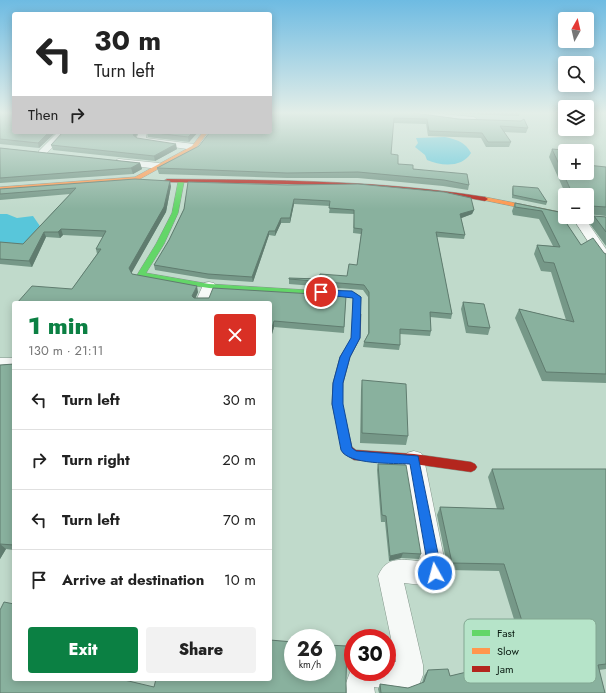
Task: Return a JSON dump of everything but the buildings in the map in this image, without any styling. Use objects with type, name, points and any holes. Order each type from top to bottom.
[{"type":"street","points":[[48,144],[39,152],[58,155]]},
{"type":"street","points":[[179,144],[194,146]]},
{"type":"street","points":[[136,179],[194,146]]},
{"type":"street","points":[[112,161],[159,166]]},
{"type":"street","points":[[0,189],[136,179],[181,182],[358,183],[443,191],[558,214]]},
{"type":"street","points":[[181,182],[175,213],[160,244],[141,275],[209,286],[355,295],[357,297],[356,338],[345,357],[338,383],[338,404],[347,450],[354,455],[414,459],[471,467]]},
{"type":"street","points":[[583,224],[606,258]]},
{"type":"street","points":[[203,301],[209,286]]},
{"type":"street","points":[[0,364],[12,364]]},
{"type":"street","points":[[396,676],[404,677],[409,675],[410,665],[390,576],[394,572],[398,571],[431,574],[435,573],[414,459]]},
{"type":"street","points":[[360,693],[361,681]]},
{"type":"water","points":[[417,144],[464,144],[471,153],[467,158],[457,163],[439,164],[427,160],[425,155],[415,147]]},
{"type":"water","points":[[0,214],[7,214],[17,218],[33,216],[42,229],[33,239],[24,244],[0,243]]},
{"type":"traffic: fast","points":[[181,182],[175,213],[160,244],[141,275],[209,286],[355,295],[357,297],[357,314]]},
{"type":"traffic: slow","points":[[0,189],[136,179],[194,147],[196,144]]},
{"type":"traffic: slow","points":[[485,199],[558,214]]},
{"type":"traffic: jam","points":[[167,181],[287,182],[366,185],[406,188],[485,199]]},
{"type":"traffic: jam","points":[[357,314],[356,338],[345,357],[338,383],[337,404],[347,450],[354,455],[414,459],[471,467]]},
{"type":"route","points":[[321,292],[352,294],[357,297],[356,338],[345,357],[338,383],[338,404],[347,450],[350,454],[354,455],[414,459],[436,568],[435,573]]}]
